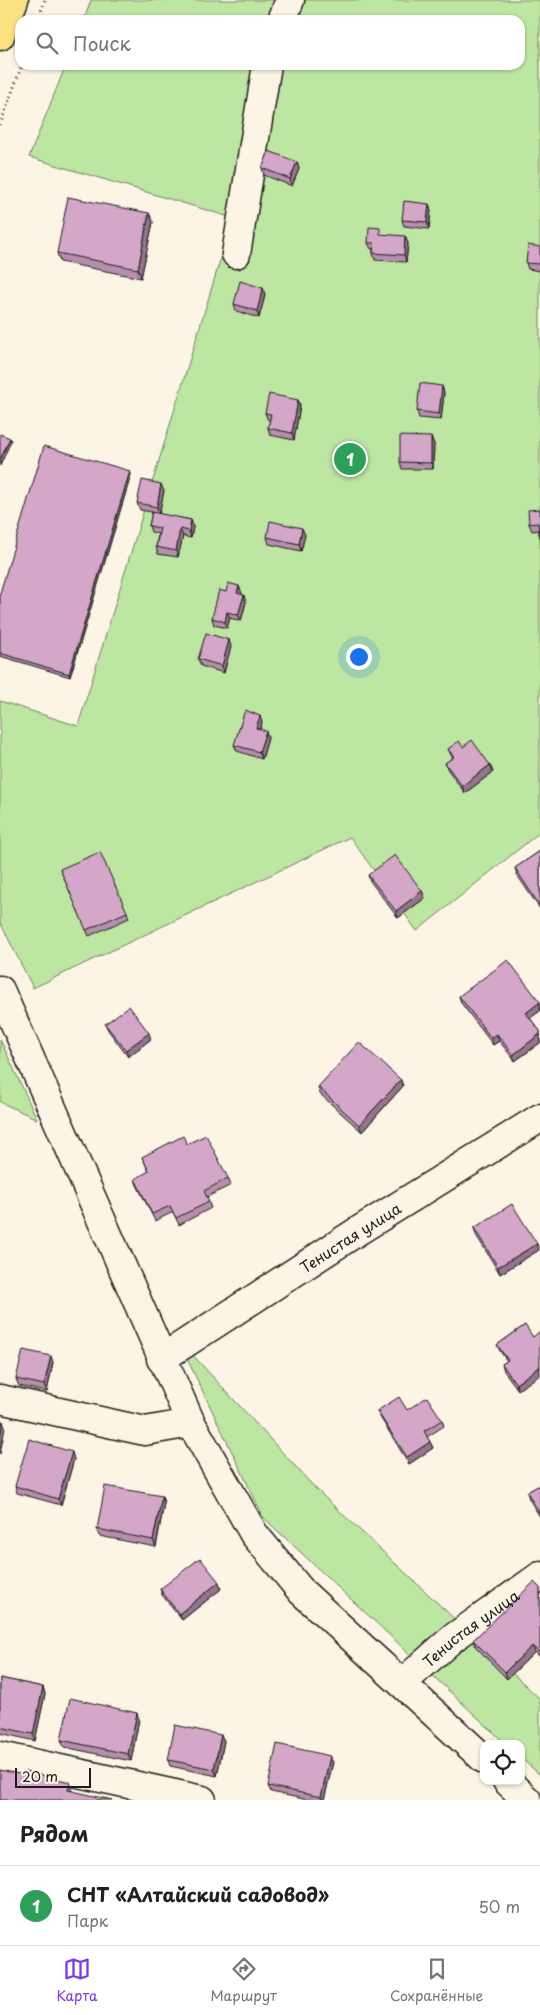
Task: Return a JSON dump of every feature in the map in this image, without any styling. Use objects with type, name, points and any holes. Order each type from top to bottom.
[{"type":"highway","points":[[0,36],[14,0]]},
{"type":"street","points":[[284,15],[290,0]]},
{"type":"street","points":[[236,254],[266,70]]},
{"type":"street","points":[[0,990],[191,1423],[254,1534],[302,1592],[480,1755]]},
{"type":"street","name":"Тенистая улица","points":[[161,1358],[358,1230],[540,1118]]},
{"type":"street","points":[[0,1399],[145,1431],[191,1423]]},
{"type":"street","name":"Тенистая улица","points":[[402,1683],[453,1638],[540,1576]]},
{"type":"street","points":[[0,1756],[202,1800]]},
{"type":"path","points":[[40,15],[45,0]]},
{"type":"path","points":[[0,125],[20,70]]},
{"type":"green space","points":[[91,0],[540,0],[540,832],[417,931],[350,837],[33,988],[0,922],[0,701],[78,726],[233,218],[29,157],[64,70],[525,70],[525,15],[86,15]]},
{"type":"green space","points":[[0,1039],[37,1119],[0,1102]]},
{"type":"green space","points":[[177,1338],[317,1490],[540,1699],[540,1775],[525,1762],[525,1740],[502,1740],[264,1518]]},
{"type":"building","points":[[269,151],[297,162],[290,179],[262,168]]},
{"type":"building","points":[[68,197],[149,213],[138,269],[57,253]]},
{"type":"building","points":[[404,201],[429,204],[427,222],[402,220]]},
{"type":"building","points":[[369,227],[380,228],[380,234],[405,236],[404,255],[373,253],[374,243],[368,243]]},
{"type":"building","points":[[528,245],[540,247],[540,264],[526,263]]},
{"type":"building","points":[[240,281],[263,288],[257,311],[234,304]]},
{"type":"building","points":[[420,383],[442,386],[439,414],[417,411]]},
{"type":"building","points":[[269,394],[298,400],[292,433],[268,428],[271,414],[265,413]]},
{"type":"building","points":[[0,434],[10,438],[0,460]]},
{"type":"building","points":[[400,436],[431,437],[431,463],[400,462]]},
{"type":"building","points":[[44,446],[130,471],[69,674],[0,653],[0,593]]},
{"type":"building","points":[[142,480],[161,484],[157,507],[137,503]]},
{"type":"building","points":[[540,509],[539,535],[538,523],[529,524],[528,510]]},
{"type":"building","points":[[152,512],[191,520],[189,531],[180,529],[176,551],[156,547],[160,528],[149,526]]},
{"type":"building","points":[[270,521],[302,528],[299,544],[267,537]]},
{"type":"building","points":[[228,583],[239,586],[237,593],[244,595],[238,615],[227,612],[225,622],[212,618],[219,590],[226,592]]},
{"type":"building","points":[[206,633],[229,640],[222,666],[198,659]]},
{"type":"building","points":[[245,710],[260,716],[256,728],[266,731],[259,752],[234,745]]},
{"type":"building","points":[[472,740],[490,765],[462,786],[445,763],[454,757],[448,749],[459,741],[463,747]]},
{"type":"building","points":[[540,851],[540,906],[515,868]]},
{"type":"building","points":[[100,852],[127,912],[86,930],[60,869]]},
{"type":"building","points":[[395,855],[422,891],[396,911],[368,875]]},
{"type":"building","points":[[508,960],[540,1002],[526,1013],[540,1031],[540,1034],[513,1055],[497,1034],[491,1038],[459,996]]},
{"type":"building","points":[[129,1006],[149,1033],[126,1050],[105,1024]]},
{"type":"building","points":[[359,1042],[401,1080],[359,1125],[318,1087]]},
{"type":"building","points":[[206,1135],[228,1178],[204,1191],[209,1202],[176,1218],[170,1206],[152,1214],[135,1179],[149,1171],[142,1157],[183,1136],[187,1144]]},
{"type":"building","points":[[512,1204],[537,1244],[498,1267],[474,1228]]},
{"type":"building","points":[[525,1325],[533,1337],[540,1331],[540,1366],[516,1384],[502,1364],[508,1360],[497,1345]]},
{"type":"building","points":[[23,1350],[51,1356],[44,1385],[16,1379]]},
{"type":"building","points":[[399,1397],[407,1410],[427,1397],[442,1420],[424,1431],[430,1442],[407,1457],[377,1411]]},
{"type":"building","points":[[0,1421],[3,1421],[0,1435]]},
{"type":"building","points":[[29,1439],[72,1452],[58,1499],[15,1486]]},
{"type":"building","points":[[540,1485],[540,1514],[527,1492]]},
{"type":"building","points":[[105,1486],[162,1496],[153,1540],[97,1529]]},
{"type":"building","points":[[200,1558],[219,1582],[179,1614],[160,1589]]},
{"type":"building","points":[[534,1582],[540,1588],[540,1653],[532,1646],[505,1672],[473,1640]]},
{"type":"building","points":[[0,1678],[43,1687],[33,1734],[0,1727]]},
{"type":"building","points":[[70,1698],[137,1713],[128,1754],[61,1740]]},
{"type":"building","points":[[175,1725],[221,1735],[214,1769],[168,1760]]},
{"type":"building","points":[[277,1744],[330,1756],[321,1797],[268,1786]]},
{"type":"building","points":[[0,1770],[24,1775],[25,1771],[70,1782],[68,1790],[112,1800],[0,1800]]},
{"type":"place","name":"СНТ «Алтайский садовод»","points":[[350,459]]}]
